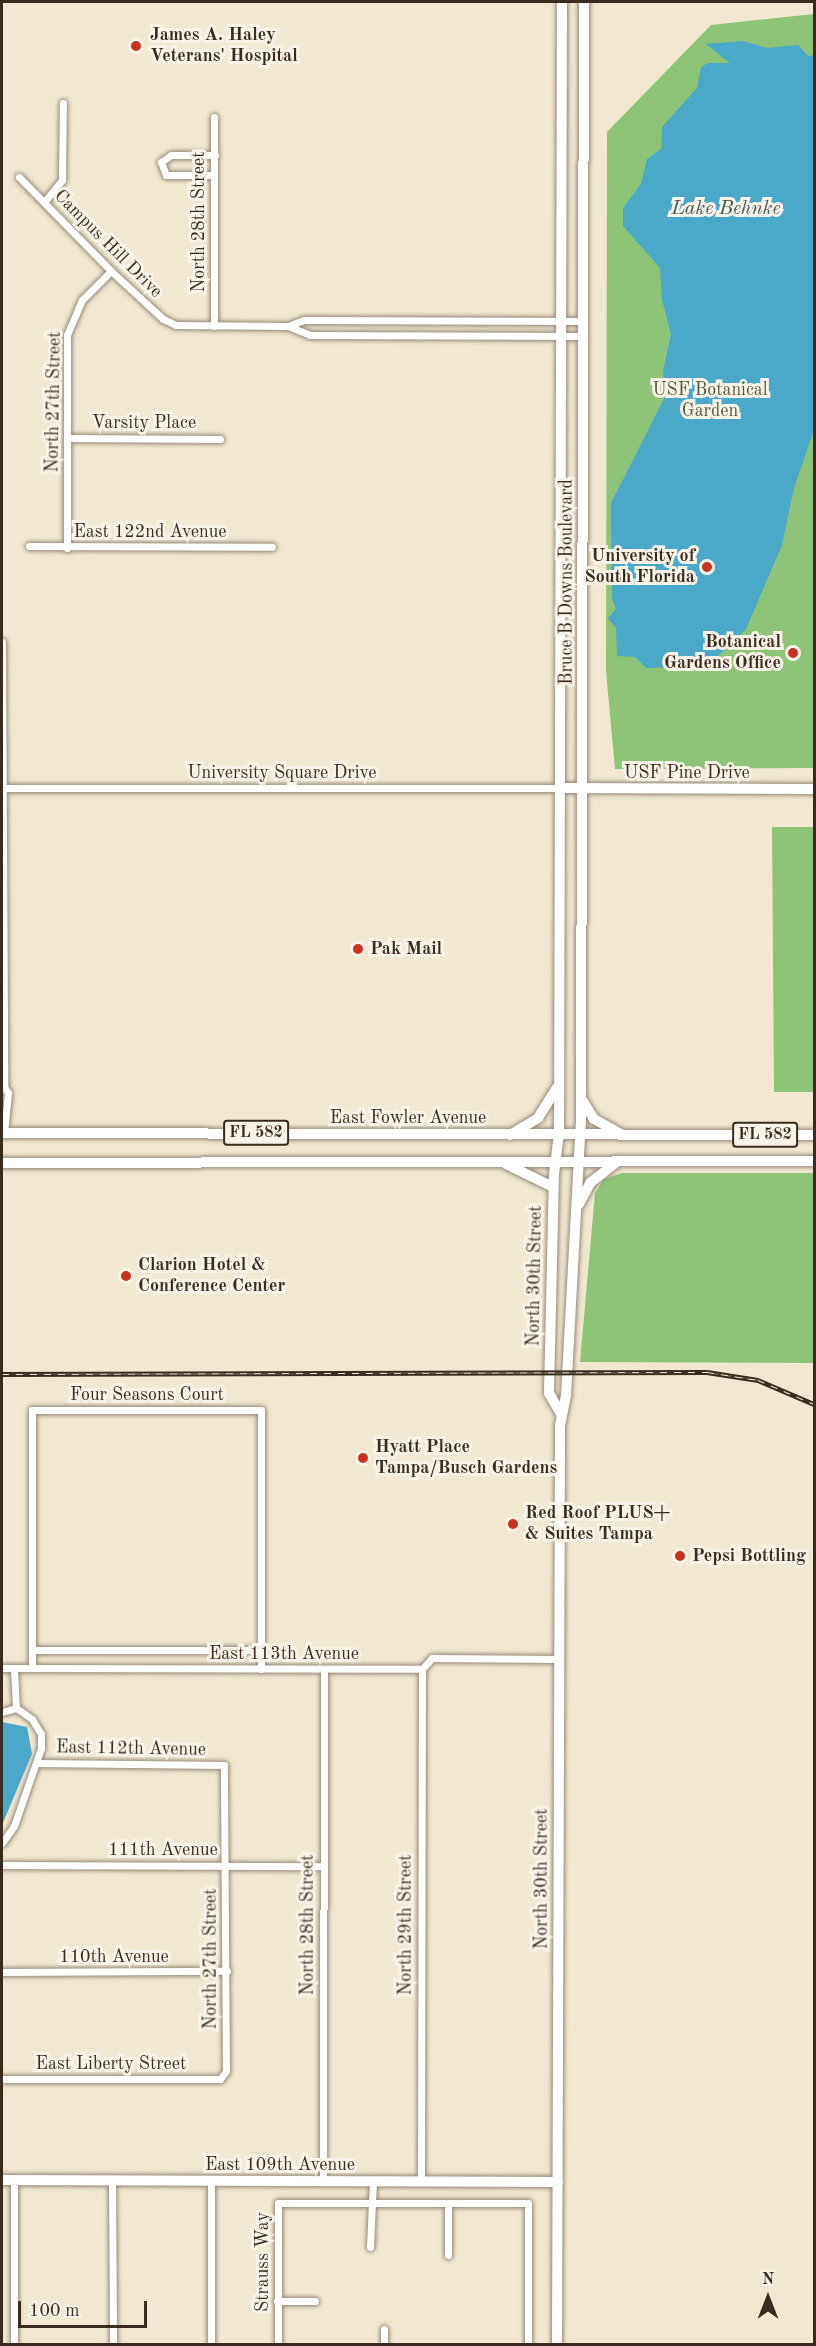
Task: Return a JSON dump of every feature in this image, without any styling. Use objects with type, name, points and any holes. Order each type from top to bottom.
[{"type":"main road","name":"Bruce B Downs Boulevard","points":[[558,1135],[562,2]]},
{"type":"main road","name":"Bruce B Downs Boulevard","points":[[579,1163],[584,789],[584,2]]},
{"type":"main road","name":"USF Pine Drive","points":[[559,788],[814,789]]},
{"type":"main road","points":[[510,1135],[538,1118],[559,1085]]},
{"type":"main road","points":[[580,1095],[594,1119],[624,1136]]},
{"type":"main road","name":"East Fowler Avenue","points":[[2,1133],[814,1135]]},
{"type":"main road","name":"North 30th Street","points":[[558,1135],[554,1188],[549,1393],[561,1414]]},
{"type":"main road","name":"FL 582","points":[[2,1163],[506,1164],[814,1161]]},
{"type":"main road","name":"North 30th Street","points":[[557,2344],[561,1414],[566,1396],[579,1163]]},
{"type":"main road","points":[[578,1207],[590,1183],[616,1163]]},
{"type":"main road","points":[[506,1164],[554,1188]]},
{"type":"main road","name":"East 109th Avenue","points":[[2,2180],[558,2182]]},
{"type":"street","points":[[45,201],[62,180],[63,103]]},
{"type":"street","name":"North 28th Street","points":[[214,117],[214,326]]},
{"type":"street","points":[[214,155],[171,155],[161,162],[166,175],[214,175]]},
{"type":"street","name":"Campus Hill Drive","points":[[19,177],[45,201],[111,272],[163,319],[176,325],[288,326],[304,321],[584,321]]},
{"type":"street","name":"North 27th Street","points":[[67,548],[67,335],[82,300],[111,272]]},
{"type":"street","name":"Campus Hill Drive","points":[[288,326],[310,335],[584,336]]},
{"type":"street","name":"Varsity Place","points":[[67,438],[220,438]]},
{"type":"street","name":"East 122nd Avenue","points":[[29,546],[67,548],[272,547]]},
{"type":"street","points":[[2,642],[5,788],[3,1088],[8,1093],[2,1133]]},
{"type":"street","name":"University Square Drive","points":[[5,788],[559,788]]},
{"type":"street","name":"Four Seasons Court","points":[[32,1668],[32,1410],[261,1410],[261,1669]]},
{"type":"street","points":[[32,1650],[261,1650]]},
{"type":"street","name":"East 113th Avenue","points":[[2,1668],[422,1669],[432,1658],[560,1659]]},
{"type":"street","points":[[14,1668],[16,1708]]},
{"type":"street","name":"North 28th Street","points":[[323,2181],[324,1669]]},
{"type":"street","name":"North 29th Street","points":[[421,2182],[422,1669]]},
{"type":"street","points":[[2,1712],[16,1708]]},
{"type":"street","points":[[2,1844],[14,1826],[38,1763],[41,1734],[32,1719],[16,1708]]},
{"type":"street","name":"East 112th Avenue","points":[[38,1763],[224,1765]]},
{"type":"street","name":"North 27th Street","points":[[220,2079],[226,2071],[224,1765]]},
{"type":"street","name":"111th Avenue","points":[[2,1865],[324,1866]]},
{"type":"street","name":"110th Avenue","points":[[2,1972],[227,1971]]},
{"type":"street","name":"East Liberty Street","points":[[2,2079],[220,2079]]},
{"type":"street","points":[[14,2181],[14,2344]]},
{"type":"street","points":[[370,2247],[374,2204],[373,2181]]},
{"type":"street","points":[[112,2182],[113,2344]]},
{"type":"street","points":[[211,2182],[211,2344]]},
{"type":"street","name":"Strauss Way","points":[[278,2344],[278,2203],[528,2203],[528,2344]]},
{"type":"street","points":[[448,2204],[448,2255]]},
{"type":"street","points":[[277,2301],[315,2301]]},
{"type":"street","points":[[384,2329],[384,2344]]},
{"type":"green space","name":"Lake Behnke","points":[[814,14],[814,768],[615,769],[606,671],[607,132],[711,25]]},
{"type":"green space","points":[[772,827],[814,827],[814,1092],[774,1092]]},
{"type":"green space","points":[[622,1173],[814,1173],[814,1363],[580,1362],[595,1193],[604,1179]]},
{"type":"water","name":"Lake Behnke","points":[[743,41],[767,48],[798,45],[808,56],[814,55],[814,430],[794,488],[782,545],[746,629],[708,666],[646,668],[635,657],[617,656],[616,628],[608,618],[616,609],[612,598],[611,503],[666,395],[663,371],[671,334],[662,300],[660,268],[623,226],[623,208],[641,184],[647,159],[661,149],[662,127],[697,88],[701,67],[708,63],[730,63],[706,44]]},
{"type":"water","points":[[2,1722],[27,1727],[32,1754],[2,1825]]},
{"type":"railway","points":[[2,1374],[707,1372],[758,1380],[814,1404]]},
{"type":"place","name":"James A. Haley Veterans' Hospital","points":[[136,46]]},
{"type":"place","name":"University of South Florida","points":[[707,567]]},
{"type":"place","name":"Botanical Gardens Office","points":[[793,653]]},
{"type":"place","name":"Pak Mail","points":[[358,949]]},
{"type":"place","name":"Clarion Hotel & Conference Center","points":[[126,1276]]},
{"type":"place","name":"Hyatt Place Tampa/Busch Gardens","points":[[363,1458]]},
{"type":"place","name":"Red Roof PLUS+ & Suites Tampa","points":[[513,1524]]},
{"type":"place","name":"Pepsi Bottling","points":[[680,1556]]},
{"type":"park label","name":"USF Botanical Garden","points":[[710,401]]}]
